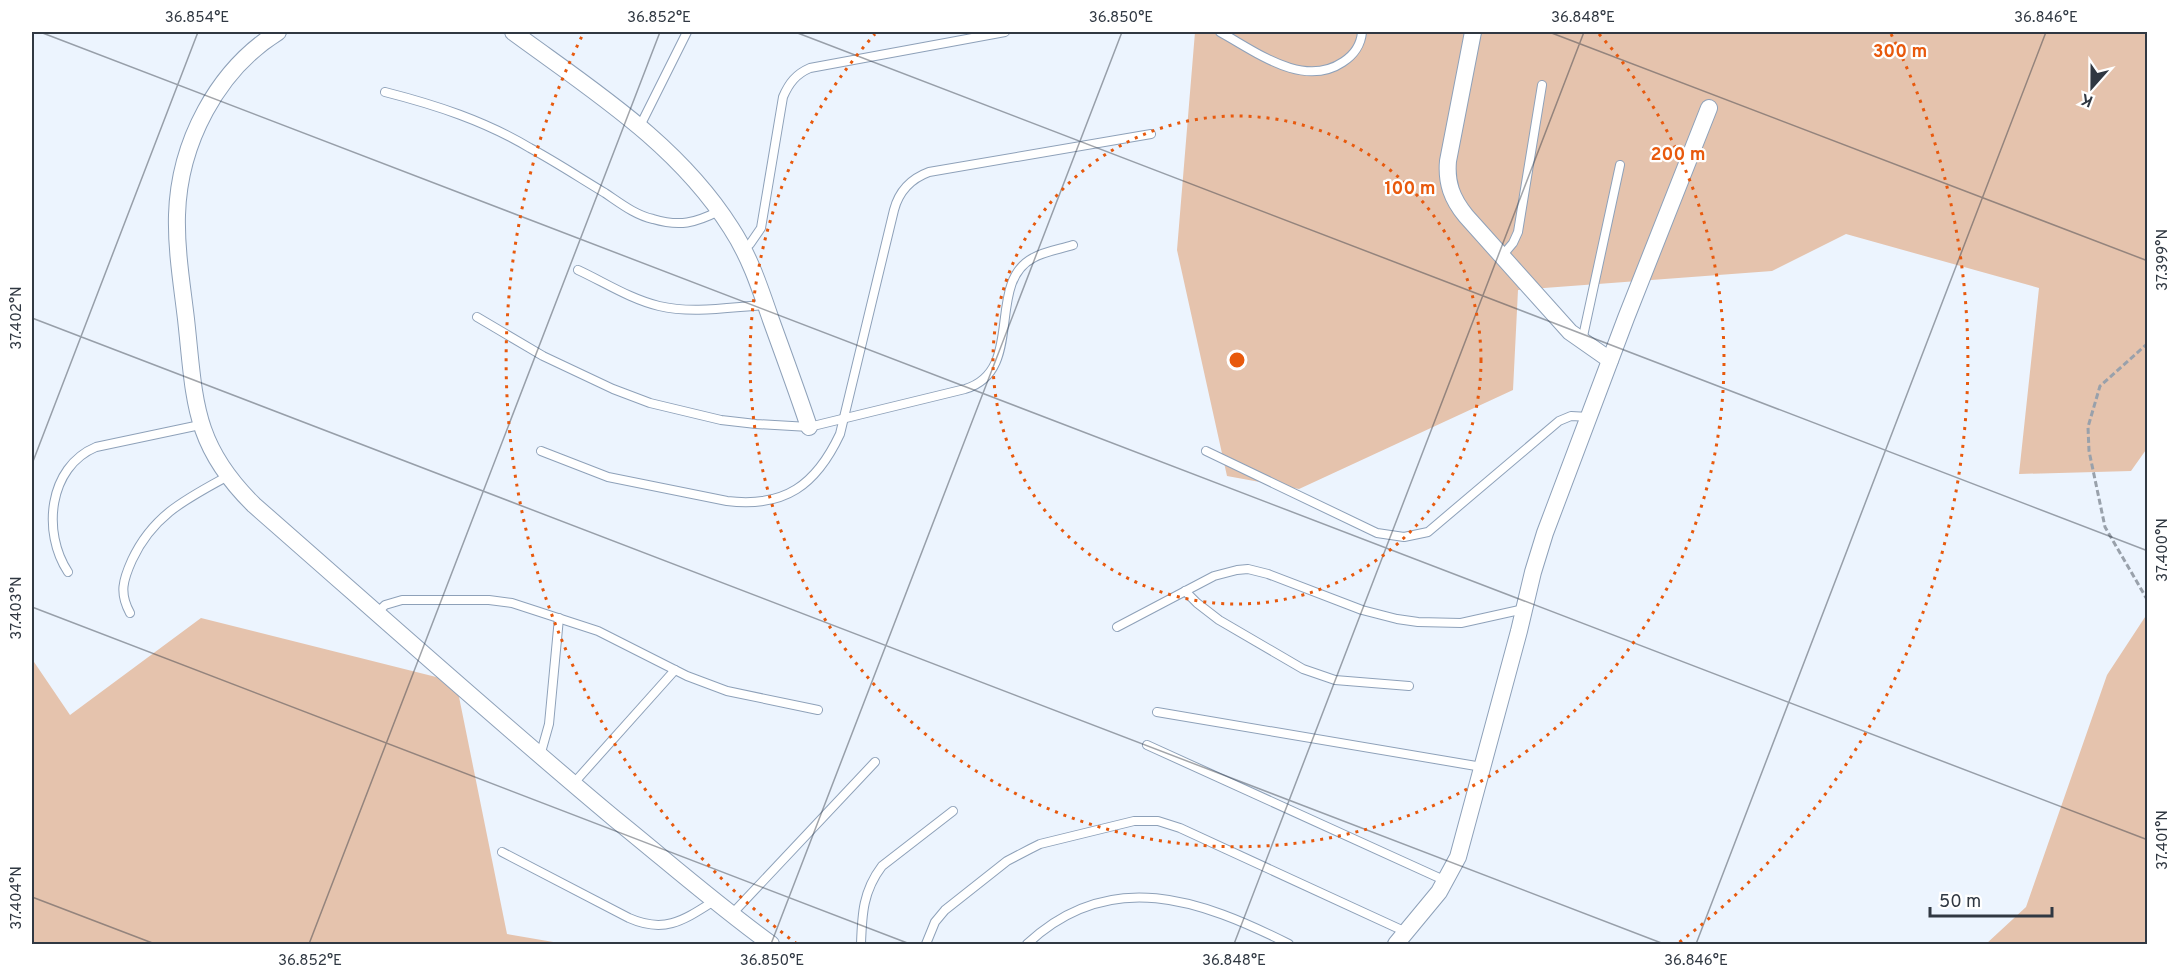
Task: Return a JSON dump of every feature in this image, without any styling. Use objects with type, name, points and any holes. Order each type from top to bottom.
[{"type":"street","points":[[278,32],[238,64],[214,95],[197,130],[182,172],[177,236],[195,408],[200,425],[216,458],[228,476],[254,505],[377,613],[573,784],[731,915],[771,945]]},
{"type":"street","points":[[513,32],[640,126],[680,163],[720,210],[743,249],[766,305],[809,427]]},
{"type":"street","points":[[1473,32],[1448,161],[1448,180],[1454,199],[1570,332],[1610,360]]},
{"type":"street","points":[[1401,938],[1446,881],[1458,857],[1545,533],[1709,108]]},
{"type":"lane","points":[[640,126],[687,32]]},
{"type":"lane","points":[[743,249],[761,228],[783,97],[798,75],[810,68],[1005,32]]},
{"type":"lane","points":[[1220,32],[1275,62],[1296,70],[1307,71],[1327,70],[1341,63],[1358,46],[1362,32]]},
{"type":"lane","points":[[1502,256],[1513,243],[1518,232],[1542,85]]},
{"type":"lane","points":[[385,92],[444,109],[501,132],[640,215],[667,222],[682,223],[697,222],[720,210]]},
{"type":"lane","points":[[541,452],[589,471],[628,482],[727,501],[754,503],[778,498],[800,489],[824,464],[840,434],[896,202],[905,187],[911,181],[929,172],[1151,134]]},
{"type":"lane","points":[[1582,342],[1620,165]]},
{"type":"lane","points":[[477,317],[509,338],[568,369],[650,403],[720,420],[809,427],[965,389],[982,382],[996,364],[1010,290],[1017,274],[1034,257],[1073,245]]},
{"type":"lane","points":[[578,270],[636,298],[661,306],[694,309],[766,305]]},
{"type":"lane","points":[[1206,451],[1377,533],[1404,537],[1428,531],[1559,421],[1571,416],[1589,417]]},
{"type":"lane","points":[[68,572],[55,544],[52,523],[58,489],[67,468],[81,454],[96,447],[200,425]]},
{"type":"lane","points":[[130,613],[123,598],[124,578],[138,547],[148,532],[181,502],[228,476]]},
{"type":"lane","points":[[1117,627],[1226,572],[1248,569],[1268,574],[1362,610],[1397,619],[1461,623],[1524,609]]},
{"type":"lane","points":[[1185,591],[1219,620],[1303,669],[1335,680],[1409,686]]},
{"type":"lane","points":[[377,613],[386,605],[402,600],[489,600],[523,606],[598,631],[708,684],[745,696],[818,710]]},
{"type":"lane","points":[[540,756],[549,724],[559,618]]},
{"type":"lane","points":[[573,784],[675,670]]},
{"type":"lane","points":[[1157,712],[1482,767]]},
{"type":"lane","points":[[1148,745],[1446,881]]},
{"type":"lane","points":[[731,915],[875,762]]},
{"type":"lane","points":[[861,945],[863,904],[874,875],[882,866],[953,811]]},
{"type":"lane","points":[[926,945],[934,922],[945,910],[1020,854],[1040,844],[1123,823],[1146,820],[1180,828],[1401,938]]},
{"type":"lane","points":[[502,852],[629,918],[648,924],[667,925],[684,920],[714,901]]},
{"type":"lane","points":[[1027,945],[1055,923],[1083,909],[1116,899],[1136,897],[1172,899],[1202,906],[1289,945]]},
{"type":"lane","points":[[1266,945],[1275,937]]},
{"type":"path","points":[[2148,343],[2100,386],[2088,427],[2089,451],[2105,527],[2148,601]]},
{"type":"shaded area","points":[[1195,32],[2147,32],[2148,447],[2131,471],[2019,474],[2039,288],[1846,234],[1772,271],[1518,290],[1513,390],[1299,489],[1227,476],[1177,250]]},
{"type":"shaded area","points":[[2147,614],[2147,944],[1986,944],[2026,907],[2107,675]]},
{"type":"shaded area","points":[[201,618],[456,682],[507,934],[565,944],[32,944],[32,659],[70,715]]}]
